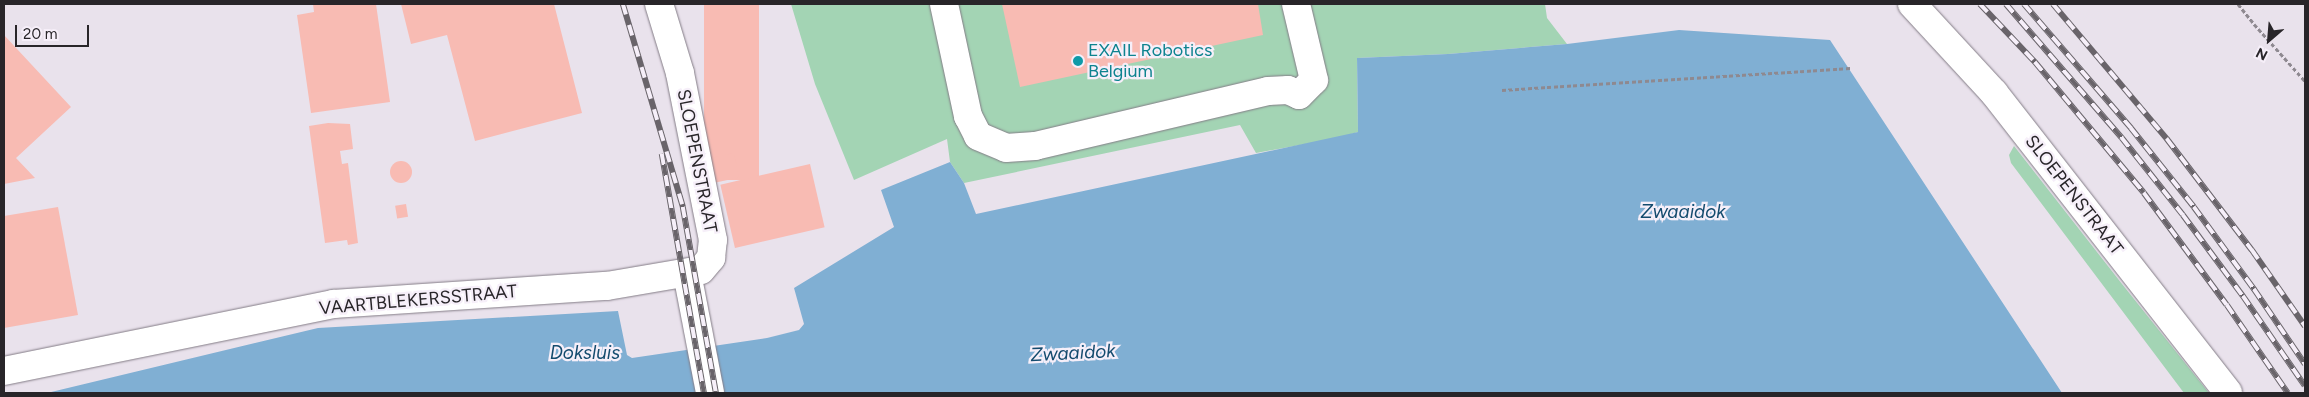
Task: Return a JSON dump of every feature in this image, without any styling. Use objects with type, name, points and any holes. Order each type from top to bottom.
[{"type":"street","name":"SLOEPENSTRAAT","points":[[660,4],[680,73],[714,248],[708,264],[701,270],[687,272]]},
{"type":"street","points":[[944,4],[968,116],[978,136],[1006,148],[1035,146],[1268,91],[1288,90],[1299,95],[1314,80],[1296,4]]},
{"type":"street","name":"SLOEPENSTRAAT","points":[[1912,4],[1994,93],[2228,393]]},
{"type":"street","points":[[687,272],[710,393]]},
{"type":"street","name":"VAARTBLEKERSSTRAAT","points":[[4,372],[332,304],[607,286],[687,272]]},
{"type":"path","points":[[2238,4],[2305,81]]},
{"type":"path","points":[[1502,90],[1850,68]]},
{"type":"green space","points":[[791,4],[1545,4],[1547,18],[1567,44],[1448,54],[1357,58],[1358,132],[1338,138],[1256,153],[1240,125],[964,183],[950,162],[947,139],[854,180],[815,84]]},
{"type":"green space","points":[[2014,146],[2209,393],[2184,393],[2011,163],[2009,155]]},
{"type":"water","name":"Zwaaidok","points":[[1679,30],[1830,40],[2062,393],[47,393],[318,328],[618,311],[627,355],[632,358],[767,338],[799,330],[804,324],[794,288],[894,227],[881,190],[950,162],[964,183],[976,214],[1358,132],[1357,58],[1448,54],[1567,44]]},
{"type":"building","points":[[313,4],[376,4],[390,102],[311,113],[297,15],[314,12]]},
{"type":"building","points":[[401,4],[554,4],[582,113],[475,141],[447,35],[411,44]]},
{"type":"building","points":[[704,4],[759,4],[759,180],[704,180]]},
{"type":"building","name":"EXAIL Robotics Belgium","points":[[1002,4],[1258,4],[1263,35],[1020,87]]},
{"type":"building","points":[[4,35],[71,107],[16,158],[35,178],[4,184]]},
{"type":"building","points":[[328,123],[350,124],[353,149],[340,151],[342,164],[348,163],[358,243],[348,245],[347,240],[325,243],[309,126]]},
{"type":"building","points":[[734,153],[739,177],[715,183],[710,158]]},
{"type":"building","points":[[397,161],[405,161],[412,168],[412,176],[405,183],[397,183],[390,176],[390,168]]},
{"type":"building","points":[[810,164],[825,227],[735,248],[720,185]]},
{"type":"building","points":[[406,204],[408,217],[397,219],[395,206]]},
{"type":"building","points":[[58,207],[78,315],[4,328],[4,216]]},
{"type":"railway","points":[[623,4],[683,207],[716,393]]},
{"type":"railway","points":[[1980,4],[2035,62],[2144,193],[2227,305],[2288,393]]},
{"type":"railway","points":[[2006,4],[2122,138],[2183,215],[2243,296],[2305,386]]},
{"type":"railway","points":[[2024,4],[2131,128],[2194,207],[2254,289],[2305,364]]},
{"type":"railway","points":[[2053,4],[2167,139],[2252,250],[2305,326]]},
{"type":"railway","points":[[662,154],[704,393]]},
{"type":"place","name":"EXAIL Robotics Belgium","points":[[1078,61]]},
{"type":"water label","name":"Doksluis","points":[[585,353]]}]
